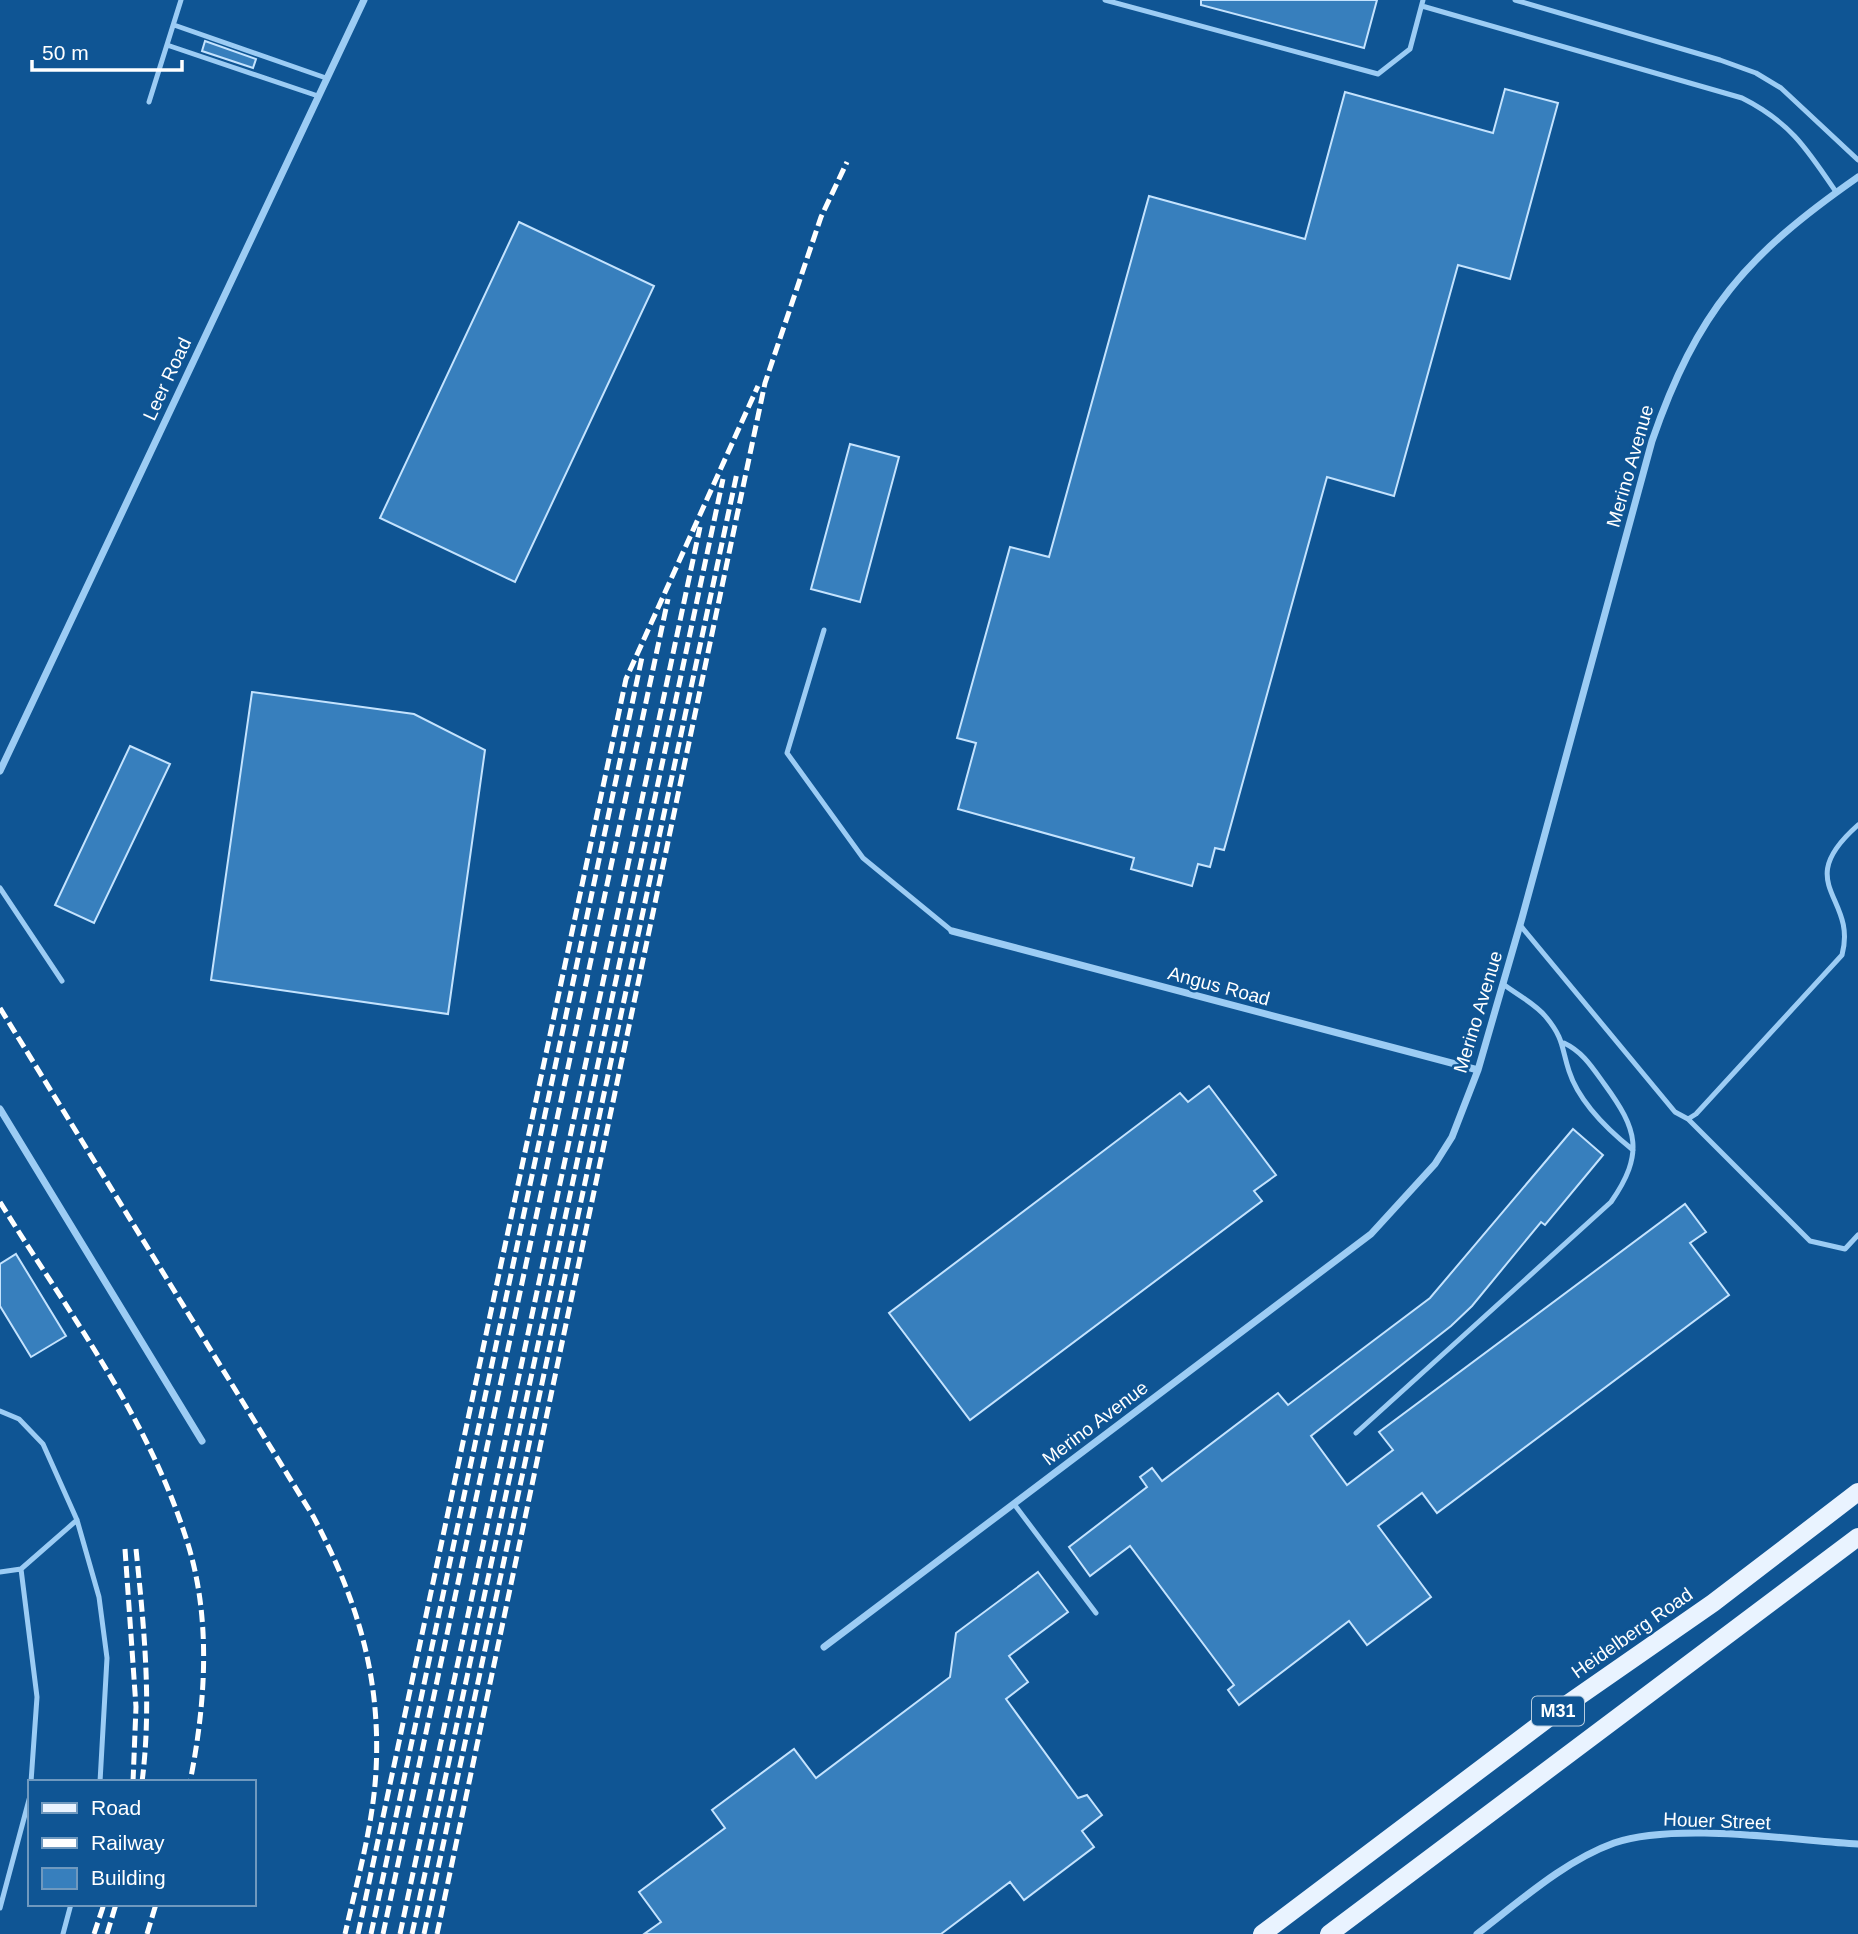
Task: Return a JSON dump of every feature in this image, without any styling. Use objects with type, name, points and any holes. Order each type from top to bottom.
[{"type":"main road","name":"Heidelberg Road","points":[[1262,1934],[1559,1710],[1713,1603],[1858,1492]]},
{"type":"main road","name":"M31","points":[[1329,1934],[1858,1537]]},
{"type":"street","name":"Leer Road","points":[[0,771],[363,0]]},
{"type":"street","name":"Merino Avenue","points":[[824,1647],[1371,1234],[1435,1164],[1451,1137],[1478,1070],[1652,441],[1669,391],[1704,323],[1732,284],[1760,253],[1799,218],[1858,177]]},
{"type":"street","name":"Angus Road","points":[[952,931],[1478,1070]]},
{"type":"street","points":[[0,1109],[202,1441]]},
{"type":"street","name":"Houer Street","points":[[1477,1934],[1582,1859],[1613,1844],[1642,1836],[1673,1833],[1858,1844]]},
{"type":"lane","points":[[149,102],[181,0]]},
{"type":"lane","points":[[1105,0],[1378,74],[1410,49],[1422,3],[1742,98],[1772,113],[1796,136],[1836,192]]},
{"type":"lane","points":[[1515,0],[1756,73],[1781,88],[1858,160]]},
{"type":"lane","points":[[174,25],[326,78]]},
{"type":"lane","points":[[167,45],[318,96]]},
{"type":"lane","points":[[824,630],[787,753],[863,858],[952,931]]},
{"type":"lane","points":[[1688,1119],[1696,1114],[1842,955],[1847,939],[1844,922],[1830,888],[1828,862],[1836,844],[1858,825]]},
{"type":"lane","points":[[0,888],[62,981]]},
{"type":"lane","points":[[1520,925],[1675,1112],[1688,1119],[1810,1241],[1845,1249],[1858,1235]]},
{"type":"lane","points":[[1503,984],[1544,1014],[1564,1043],[1569,1073],[1609,1131],[1633,1150]]},
{"type":"lane","points":[[1356,1433],[1611,1202],[1628,1172],[1633,1150],[1628,1117],[1582,1053],[1564,1043]]},
{"type":"lane","points":[[0,1412],[19,1419],[43,1444],[76,1520],[99,1597],[107,1658],[100,1780]]},
{"type":"lane","points":[[1014,1504],[1096,1613]]},
{"type":"lane","points":[[0,1572],[21,1569],[76,1520]]},
{"type":"lane","points":[[21,1569],[37,1697],[31,1780]]},
{"type":"lane","points":[[0,1908],[28,1803]]},
{"type":"lane","points":[[63,1934],[70,1906]]},
{"type":"building","points":[[1201,0],[1377,0],[1364,48],[1201,5]]},
{"type":"building","points":[[205,41],[256,59],[253,68],[202,51]]},
{"type":"building","points":[[1505,89],[1558,103],[1510,279],[1458,265],[1394,496],[1327,477],[1224,850],[1215,848],[1210,867],[1198,864],[1192,886],[1131,869],[1134,858],[958,809],[976,743],[957,738],[1010,547],[1049,557],[1149,196],[1305,239],[1345,92],[1493,133]]},
{"type":"building","points":[[519,222],[654,286],[515,582],[380,518]]},
{"type":"building","points":[[850,444],[899,457],[860,602],[811,589]]},
{"type":"building","points":[[252,692],[414,714],[485,750],[448,1014],[211,980]]},
{"type":"building","points":[[130,746],[170,764],[94,923],[55,905]]},
{"type":"building","points":[[1209,1086],[1276,1175],[1254,1191],[1262,1201],[970,1420],[889,1313],[1180,1093],[1188,1102]]},
{"type":"building","points":[[1573,1129],[1603,1155],[1545,1225],[1541,1222],[1472,1306],[1451,1326],[1311,1436],[1347,1485],[1393,1450],[1379,1432],[1685,1204],[1706,1232],[1690,1243],[1729,1295],[1437,1513],[1422,1493],[1378,1526],[1431,1597],[1367,1645],[1349,1621],[1239,1705],[1228,1690],[1234,1685],[1130,1546],[1090,1576],[1069,1547],[1147,1487],[1140,1477],[1152,1468],[1162,1481],[1278,1393],[1288,1405],[1430,1298]]},
{"type":"building","points":[[16,1254],[66,1336],[31,1357],[0,1306],[0,1264]]},
{"type":"building","points":[[1038,1572],[1068,1612],[1009,1656],[1028,1682],[1006,1699],[1078,1798],[1087,1795],[1102,1815],[1082,1831],[1094,1847],[1024,1900],[1010,1882],[941,1934],[644,1934],[661,1922],[639,1892],[725,1828],[712,1810],[794,1749],[816,1778],[950,1677],[956,1633]]},
{"type":"railway","points":[[437,1934],[765,383],[821,217],[847,162]]},
{"type":"railway","points":[[358,1934],[626,679],[758,386]]},
{"type":"railway","points":[[424,1934],[737,473]]},
{"type":"railway","points":[[412,1934],[723,479]]},
{"type":"railway","points":[[400,1934],[700,527]]},
{"type":"railway","points":[[383,1934],[668,599]]},
{"type":"railway","points":[[371,1934],[642,657]]},
{"type":"railway","points":[[0,1008],[313,1516],[354,1608],[370,1670],[377,1736],[376,1771],[368,1833],[345,1934]]},
{"type":"railway","points":[[0,1202],[127,1405],[169,1490],[185,1535],[199,1596],[204,1658],[200,1721],[190,1780]]},
{"type":"railway","points":[[125,1549],[136,1707],[133,1780]]},
{"type":"railway","points":[[136,1549],[147,1695],[142,1780]]},
{"type":"railway","points":[[94,1934],[103,1906]]},
{"type":"railway","points":[[107,1934],[115,1906]]},
{"type":"railway","points":[[147,1934],[155,1906]]}]
